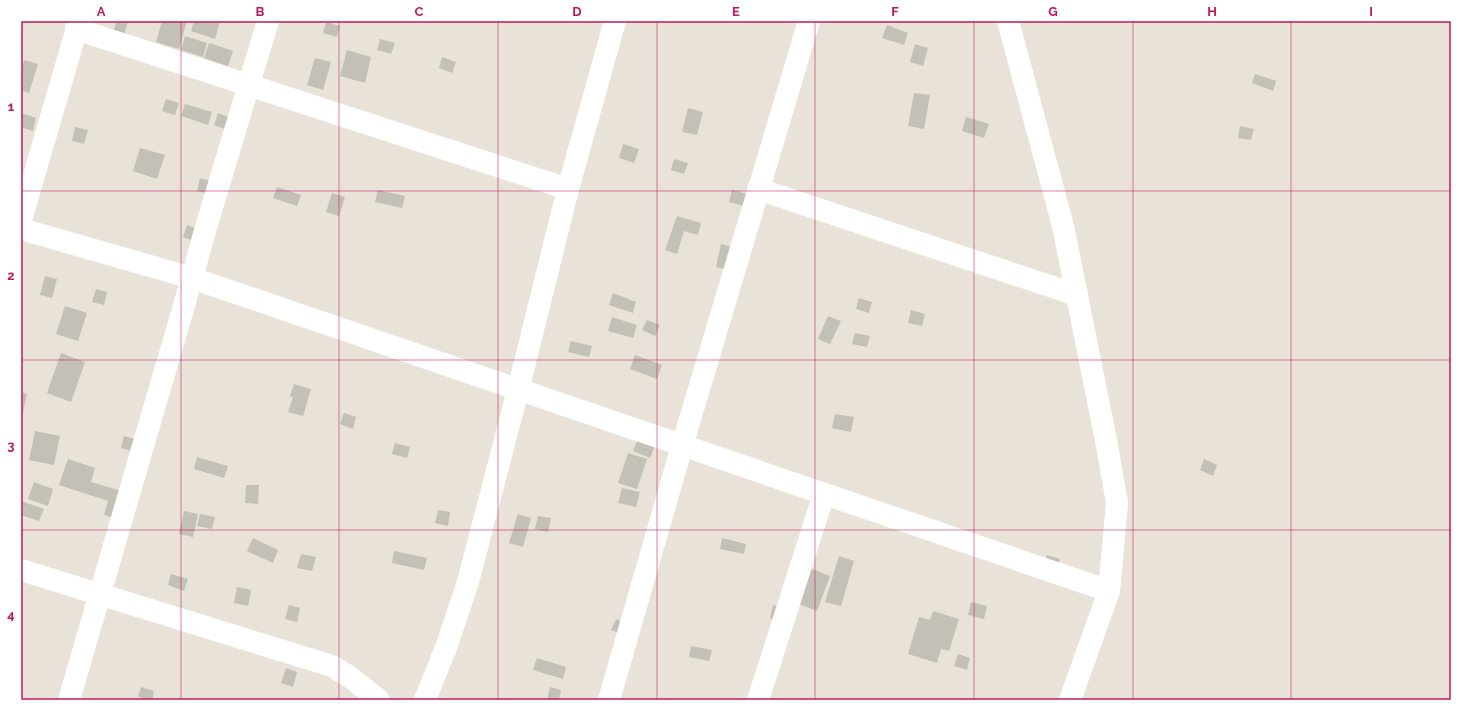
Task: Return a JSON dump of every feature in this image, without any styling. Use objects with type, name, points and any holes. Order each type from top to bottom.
[{"type":"street","points":[[69,700],[204,234],[268,21]]},
{"type":"street","points":[[425,700],[452,631],[468,582],[568,189],[615,21]]},
{"type":"street","points":[[609,700],[682,446],[809,21]]},
{"type":"street","points":[[1008,21],[1063,226],[1106,440],[1117,503],[1109,591],[1070,700]]},
{"type":"street","points":[[21,220],[77,25],[248,86],[568,189]]},
{"type":"street","points":[[758,189],[1077,295]]},
{"type":"street","points":[[21,229],[192,278],[1109,591]]},
{"type":"street","points":[[758,700],[824,494]]},
{"type":"street","points":[[21,570],[332,666],[350,677],[379,700]]},
{"type":"building","points":[[116,21],[128,21],[124,36],[113,33]]},
{"type":"building","points":[[162,21],[187,21],[179,49],[156,42]]},
{"type":"building","points":[[194,21],[220,21],[215,39],[191,31]]},
{"type":"building","points":[[326,22],[340,26],[337,37],[323,33]]},
{"type":"building","points":[[887,25],[908,33],[904,45],[882,38]]},
{"type":"building","points":[[185,36],[207,43],[203,57],[181,50]]},
{"type":"building","points":[[380,39],[395,43],[391,54],[377,50]]},
{"type":"building","points":[[209,43],[233,51],[228,66],[204,58]]},
{"type":"building","points":[[915,44],[928,48],[923,66],[910,62]]},
{"type":"building","points":[[347,50],[371,57],[365,83],[340,76]]},
{"type":"building","points":[[442,57],[456,62],[452,73],[439,68]]},
{"type":"building","points":[[315,58],[331,62],[323,90],[307,85]]},
{"type":"building","points":[[24,60],[38,64],[29,93],[21,90],[21,70]]},
{"type":"building","points":[[1255,74],[1276,81],[1273,91],[1252,83]]},
{"type":"building","points":[[914,93],[930,95],[924,129],[908,126]]},
{"type":"building","points":[[166,99],[179,103],[175,115],[162,111]]},
{"type":"building","points":[[185,104],[212,112],[208,125],[181,116]]},
{"type":"building","points":[[688,108],[703,112],[697,135],[682,132]]},
{"type":"building","points":[[21,113],[36,118],[33,131],[21,127]]},
{"type":"building","points":[[218,113],[231,118],[227,130],[214,125]]},
{"type":"building","points":[[966,117],[989,124],[984,138],[962,131]]},
{"type":"building","points":[[1240,126],[1254,129],[1251,140],[1238,138]]},
{"type":"building","points":[[75,127],[88,130],[84,144],[72,141]]},
{"type":"building","points":[[623,144],[639,149],[634,163],[619,158]]},
{"type":"building","points":[[140,148],[165,155],[157,179],[133,171]]},
{"type":"building","points":[[674,159],[688,163],[684,174],[671,170]]},
{"type":"building","points":[[200,178],[214,182],[211,194],[197,191]]},
{"type":"building","points":[[277,187],[301,195],[297,206],[273,198]]},
{"type":"building","points":[[378,190],[405,196],[402,208],[375,202]]},
{"type":"building","points":[[732,190],[747,194],[743,206],[729,202]]},
{"type":"building","points":[[332,193],[345,197],[339,216],[326,212]]},
{"type":"building","points":[[677,216],[701,223],[698,235],[684,231],[677,254],[665,250]]},
{"type":"building","points":[[187,225],[201,230],[197,242],[183,237]]},
{"type":"building","points":[[721,244],[732,247],[727,270],[716,267]]},
{"type":"building","points":[[45,276],[57,279],[52,298],[40,295]]},
{"type":"building","points":[[96,289],[107,292],[104,305],[92,302]]},
{"type":"building","points":[[613,293],[636,302],[633,313],[609,305]]},
{"type":"building","points":[[859,298],[872,302],[869,313],[856,309]]},
{"type":"building","points":[[65,306],[87,313],[78,341],[56,334]]},
{"type":"building","points":[[911,310],[925,314],[922,326],[908,323]]},
{"type":"building","points":[[828,316],[841,321],[830,344],[818,339]]},
{"type":"building","points":[[612,317],[637,325],[633,338],[608,331]]},
{"type":"building","points":[[647,320],[660,325],[655,336],[642,330]]},
{"type":"building","points":[[855,333],[870,336],[867,347],[852,344]]},
{"type":"building","points":[[571,341],[592,346],[589,357],[568,352]]},
{"type":"building","points":[[61,353],[85,362],[71,402],[47,393]]},
{"type":"building","points":[[635,355],[662,365],[657,379],[630,369]]},
{"type":"building","points":[[294,384],[311,389],[303,416],[288,412],[293,397],[290,396]]},
{"type":"building","points":[[21,392],[27,394],[22,417],[21,417]]},
{"type":"building","points":[[344,413],[356,417],[353,429],[340,424]]},
{"type":"building","points":[[835,414],[854,417],[851,432],[832,428]]},
{"type":"building","points":[[35,431],[60,436],[54,465],[29,460]]},
{"type":"building","points":[[124,436],[138,440],[135,452],[121,448]]},
{"type":"building","points":[[638,439],[655,446],[650,458],[633,451]]},
{"type":"building","points":[[395,443],[410,447],[407,458],[392,454]]},
{"type":"building","points":[[628,453],[647,459],[637,489],[618,483]]},
{"type":"building","points":[[197,457],[228,466],[224,478],[194,469]]},
{"type":"building","points":[[68,459],[95,468],[91,482],[125,492],[116,518],[104,515],[108,501],[59,485]]},
{"type":"building","points":[[1204,459],[1217,465],[1213,476],[1200,470]]},
{"type":"building","points":[[34,482],[53,489],[48,506],[28,499]]},
{"type":"building","points":[[246,485],[259,485],[258,504],[245,503]]},
{"type":"building","points":[[622,488],[640,492],[636,507],[618,503]]},
{"type":"building","points":[[21,501],[44,509],[39,521],[21,515]]},
{"type":"building","points":[[438,510],[450,512],[448,526],[435,523]]},
{"type":"building","points":[[184,511],[198,514],[193,537],[179,534]]},
{"type":"building","points":[[200,514],[215,517],[212,529],[197,526]]},
{"type":"building","points":[[518,514],[531,518],[523,547],[509,543]]},
{"type":"building","points":[[538,516],[551,518],[548,532],[535,529]]},
{"type":"building","points":[[253,538],[278,550],[273,563],[247,551]]},
{"type":"building","points":[[722,538],[746,544],[744,554],[720,549]]},
{"type":"building","points":[[394,551],[427,558],[424,570],[392,563]]},
{"type":"building","points":[[301,554],[316,557],[312,571],[297,568]]},
{"type":"building","points":[[1047,555],[1060,559],[1056,570],[1043,566]]},
{"type":"building","points":[[839,556],[854,561],[841,606],[825,602]]},
{"type":"building","points":[[799,564],[830,576],[817,611],[786,599]]},
{"type":"building","points":[[171,574],[188,579],[184,591],[168,585]]},
{"type":"building","points":[[237,587],[251,590],[248,606],[234,603]]},
{"type":"building","points":[[971,602],[987,606],[984,619],[968,615]]},
{"type":"building","points":[[289,605],[300,608],[297,622],[285,619]]},
{"type":"building","points":[[773,605],[788,609],[785,622],[770,618]]},
{"type":"building","points":[[933,611],[959,619],[949,651],[941,649],[937,663],[908,654],[919,617],[930,620]]},
{"type":"building","points":[[616,619],[629,625],[624,635],[611,630]]},
{"type":"building","points":[[691,646],[712,650],[709,661],[689,657]]},
{"type":"building","points":[[958,654],[970,658],[967,670],[954,666]]},
{"type":"building","points":[[537,658],[566,667],[563,679],[533,670]]},
{"type":"building","points":[[286,668],[297,672],[293,687],[281,683]]},
{"type":"building","points":[[141,687],[154,691],[152,700],[138,697]]},
{"type":"building","points":[[550,687],[561,690],[559,700],[547,700]]}]
